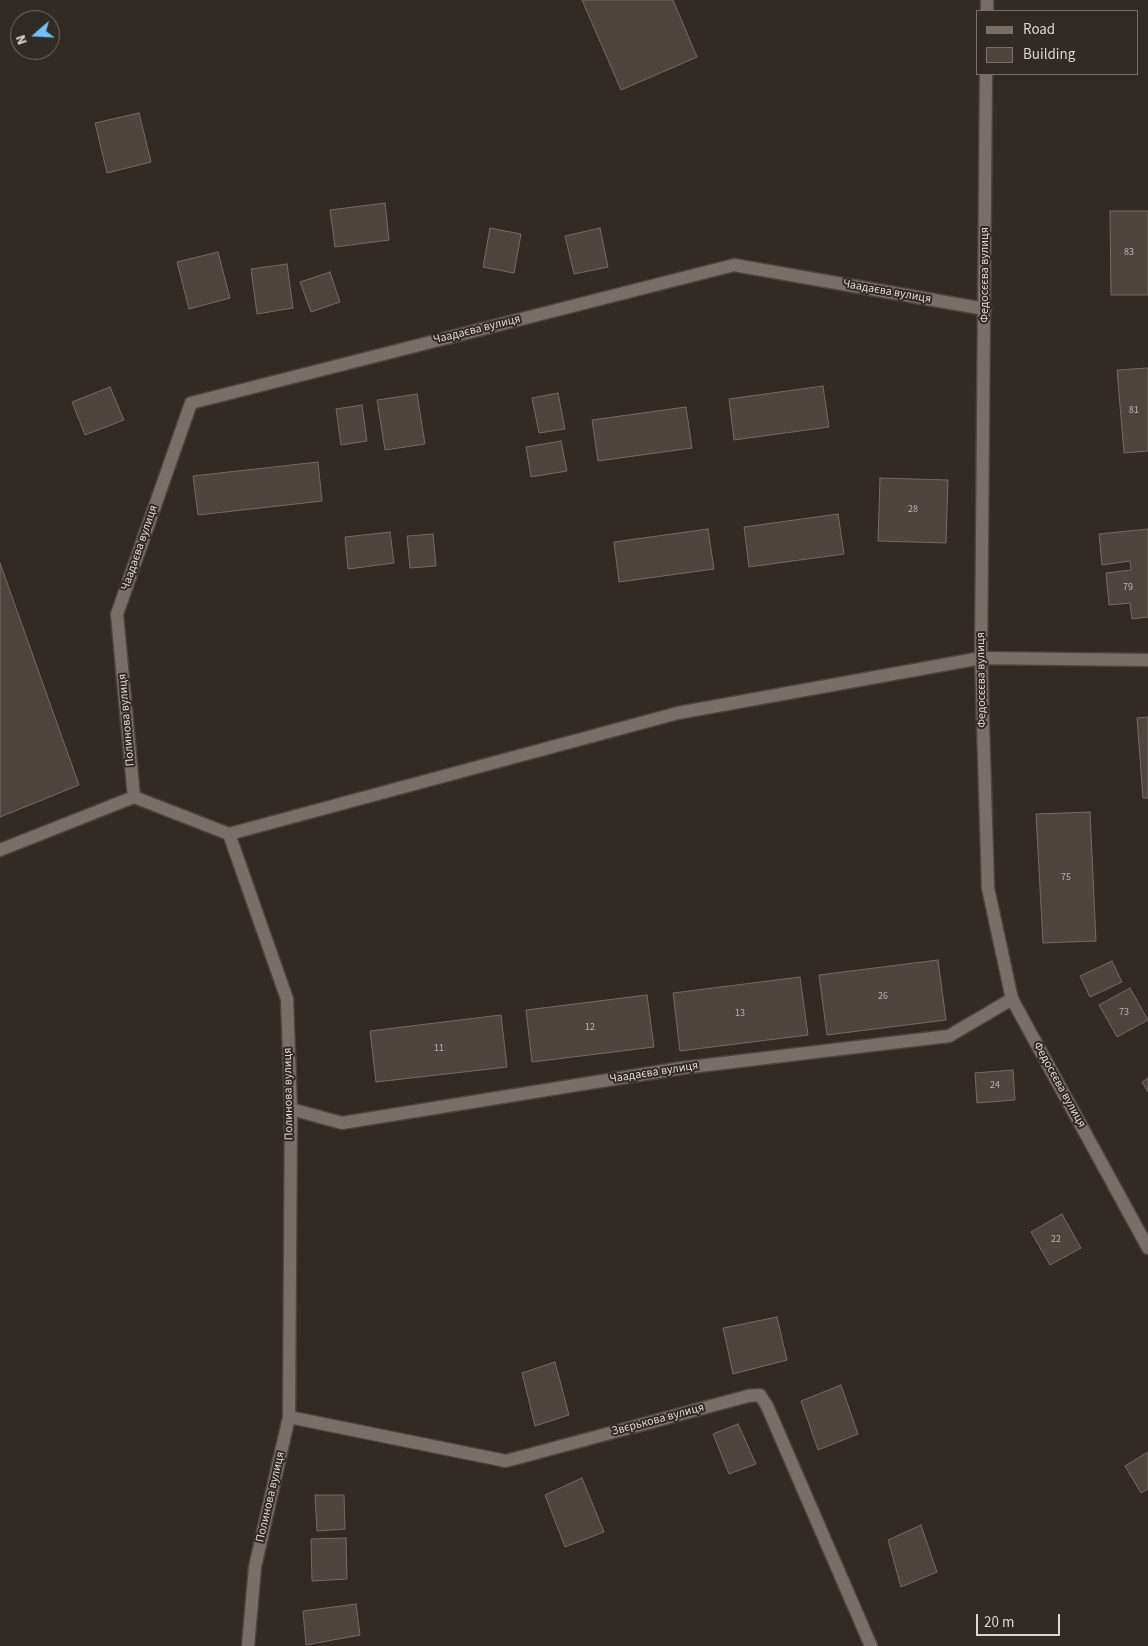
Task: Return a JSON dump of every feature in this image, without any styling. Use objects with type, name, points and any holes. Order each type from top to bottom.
[{"type":"street","name":"Федосєєва вулиця","points":[[986,75],[981,658],[988,888],[1012,999],[1148,1248]]},
{"type":"street","name":"Чаадаєва вулиця","points":[[117,614],[190,403],[734,265],[985,309]]},
{"type":"street","name":"Полинова вулиця","points":[[117,614],[134,797]]},
{"type":"street","points":[[0,850],[134,797],[229,834],[678,713],[981,658],[1148,660]]},
{"type":"street","name":"Полинова вулиця","points":[[229,834],[287,1000],[291,1109],[289,1417],[255,1567],[248,1646]]},
{"type":"street","name":"Чаадаєва вулиця","points":[[291,1109],[342,1123],[682,1068],[948,1036],[1012,999]]},
{"type":"street","name":"Звєрькова вулиця","points":[[289,1417],[506,1461],[748,1396],[760,1395],[767,1406],[870,1646]]},
{"type":"building","points":[[582,0],[673,0],[697,57],[621,90]]},
{"type":"building","points":[[139,113],[151,162],[107,173],[95,123]]},
{"type":"building","points":[[385,203],[389,240],[335,247],[330,210]]},
{"type":"building","points":[[1110,211],[1148,211],[1148,295],[1111,295]]},
{"type":"building","points":[[490,228],[521,234],[514,273],[483,267]]},
{"type":"building","points":[[600,228],[608,267],[574,274],[565,236]]},
{"type":"building","points":[[218,252],[230,298],[189,309],[177,262]]},
{"type":"building","points":[[287,264],[293,308],[257,314],[251,269]]},
{"type":"building","points":[[330,272],[340,302],[311,312],[300,282]]},
{"type":"building","points":[[1148,368],[1148,451],[1124,453],[1117,370]]},
{"type":"building","points":[[823,386],[829,427],[734,440],[729,399]]},
{"type":"building","points":[[110,387],[124,420],[85,435],[72,402]]},
{"type":"building","points":[[558,393],[565,429],[539,433],[532,398]]},
{"type":"building","points":[[417,394],[425,444],[385,450],[377,400]]},
{"type":"building","points":[[362,405],[367,441],[341,445],[336,409]]},
{"type":"building","points":[[686,407],[692,448],[598,461],[592,420]]},
{"type":"building","points":[[561,441],[567,471],[531,477],[526,447]]},
{"type":"building","points":[[318,462],[322,501],[198,515],[193,476]]},
{"type":"building","points":[[880,478],[948,480],[946,543],[878,541]]},
{"type":"building","points":[[838,514],[844,554],[749,567],[744,527]]},
{"type":"building","points":[[708,529],[714,569],[619,582],[614,542]]},
{"type":"building","points":[[1148,529],[1148,617],[1132,619],[1130,603],[1109,605],[1106,573],[1131,570],[1130,561],[1102,565],[1099,534]]},
{"type":"building","points":[[390,532],[394,563],[348,569],[345,537]]},
{"type":"building","points":[[433,534],[436,566],[410,568],[407,536]]},
{"type":"building","points":[[0,563],[79,785],[0,817]]},
{"type":"building","points":[[1148,717],[1148,798],[1143,798],[1137,718]]},
{"type":"building","points":[[1090,812],[1096,941],[1043,943],[1036,814]]},
{"type":"building","points":[[938,960],[946,1020],[827,1035],[819,975]]},
{"type":"building","points":[[1112,961],[1122,982],[1090,997],[1080,976]]},
{"type":"building","points":[[800,977],[808,1035],[680,1051],[673,993]]},
{"type":"building","points":[[1130,988],[1148,1020],[1117,1037],[1099,1005]]},
{"type":"building","points":[[647,995],[654,1047],[532,1062],[526,1010]]},
{"type":"building","points":[[501,1015],[507,1067],[376,1082],[370,1031]]},
{"type":"building","points":[[1013,1070],[1015,1100],[977,1103],[975,1073]]},
{"type":"building","points":[[1148,1078],[1148,1092],[1142,1082]]},
{"type":"building","points":[[1062,1214],[1081,1248],[1050,1265],[1031,1232]]},
{"type":"building","points":[[777,1317],[787,1360],[733,1374],[723,1328]]},
{"type":"building","points":[[555,1362],[569,1415],[535,1426],[522,1373]]},
{"type":"building","points":[[841,1385],[858,1434],[818,1450],[801,1401]]},
{"type":"building","points":[[738,1424],[756,1464],[729,1474],[713,1434]]},
{"type":"building","points":[[1148,1452],[1148,1489],[1141,1493],[1125,1466]]},
{"type":"building","points":[[582,1478],[604,1532],[565,1547],[545,1495]]},
{"type":"building","points":[[315,1495],[344,1495],[345,1529],[317,1531]]},
{"type":"building","points":[[921,1525],[937,1572],[901,1587],[888,1540]]},
{"type":"building","points":[[346,1538],[347,1579],[312,1581],[311,1539]]},
{"type":"building","points":[[356,1604],[360,1635],[306,1645],[303,1611]]}]
